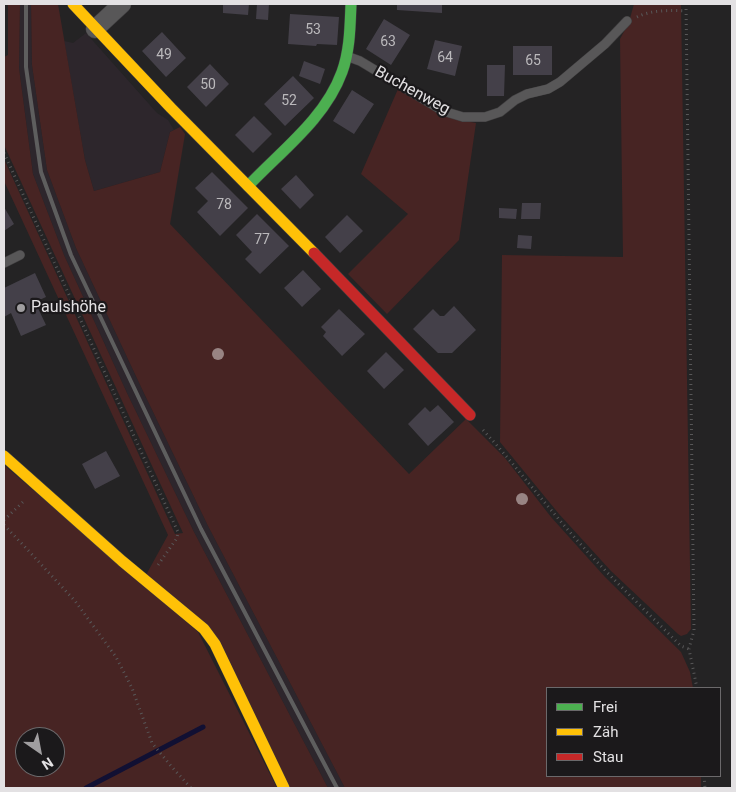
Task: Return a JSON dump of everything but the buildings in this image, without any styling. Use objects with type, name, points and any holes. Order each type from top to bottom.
[{"type":"street","points":[[73,4],[470,416]]},
{"type":"street","points":[[95,28],[122,4]]},
{"type":"street","points":[[248,186],[312,123],[334,92],[347,56],[351,4]]},
{"type":"street","points":[[4,456],[146,582],[204,629],[215,644],[284,788]]},
{"type":"lane","name":"Buchenweg","points":[[347,56],[360,61],[443,111],[463,117],[485,117],[500,112],[515,100],[527,94],[548,89],[560,82],[605,44],[627,21]]},
{"type":"lane","points":[[4,263],[20,255]]},
{"type":"path","points":[[686,4],[694,630],[689,648],[697,687]]},
{"type":"path","points":[[627,21],[645,13],[686,11]]},
{"type":"path","points":[[4,153],[178,532],[177,538],[146,582]]},
{"type":"path","points":[[470,416],[506,455],[557,518],[608,574],[681,646],[689,648]]},
{"type":"path","points":[[4,520],[39,488]]},
{"type":"path","points":[[4,526],[26,546],[75,601],[116,657],[132,688],[152,743],[192,788]]},
{"type":"shaded area","points":[[8,4],[20,4],[19,68],[33,174],[64,255],[127,393],[194,532],[328,788],[290,788],[220,641],[146,575],[168,535],[4,181],[4,159],[175,534],[183,533],[4,145],[4,57],[8,55]]},
{"type":"shaded area","points":[[20,4],[31,4],[32,65],[47,170],[76,248],[208,526],[345,788],[328,788],[194,532],[127,393],[64,255],[33,174],[19,68]]},
{"type":"shaded area","points":[[31,4],[58,4],[85,160],[94,191],[160,172],[170,132],[180,127],[185,134],[170,224],[409,474],[466,419],[505,458],[551,517],[605,577],[681,652],[690,672],[693,687],[546,687],[546,777],[701,777],[701,788],[345,788],[208,526],[76,248],[47,170],[32,65]]},
{"type":"shaded area","points":[[634,4],[681,4],[691,629],[687,634],[681,636],[611,571],[559,514],[500,442],[502,255],[623,257],[620,39],[629,22]]},
{"type":"shaded area","points":[[86,33],[157,113],[168,120],[174,130],[170,132],[160,172],[94,191],[85,160],[64,41],[73,43]]},
{"type":"shaded area","points":[[398,89],[460,120],[476,123],[459,240],[387,314],[348,274],[408,214],[361,174]]},
{"type":"shaded area","points":[[4,465],[198,632],[277,788],[4,788]]},
{"type":"waterway","points":[[86,788],[203,727]]},
{"type":"railway","points":[[26,4],[26,67],[41,172],[71,255],[201,529],[337,788]]},
{"type":"traffic: fast","points":[[248,186],[301,134],[325,105],[342,72],[347,55],[351,4]]},
{"type":"traffic: slow","points":[[73,4],[171,108],[314,253]]},
{"type":"traffic: slow","points":[[4,456],[122,561],[204,629],[215,644],[284,788]]},
{"type":"traffic: jam","points":[[314,253],[470,415]]},
{"type":"place","name":"Paulshöhe","points":[[21,308]]}]
